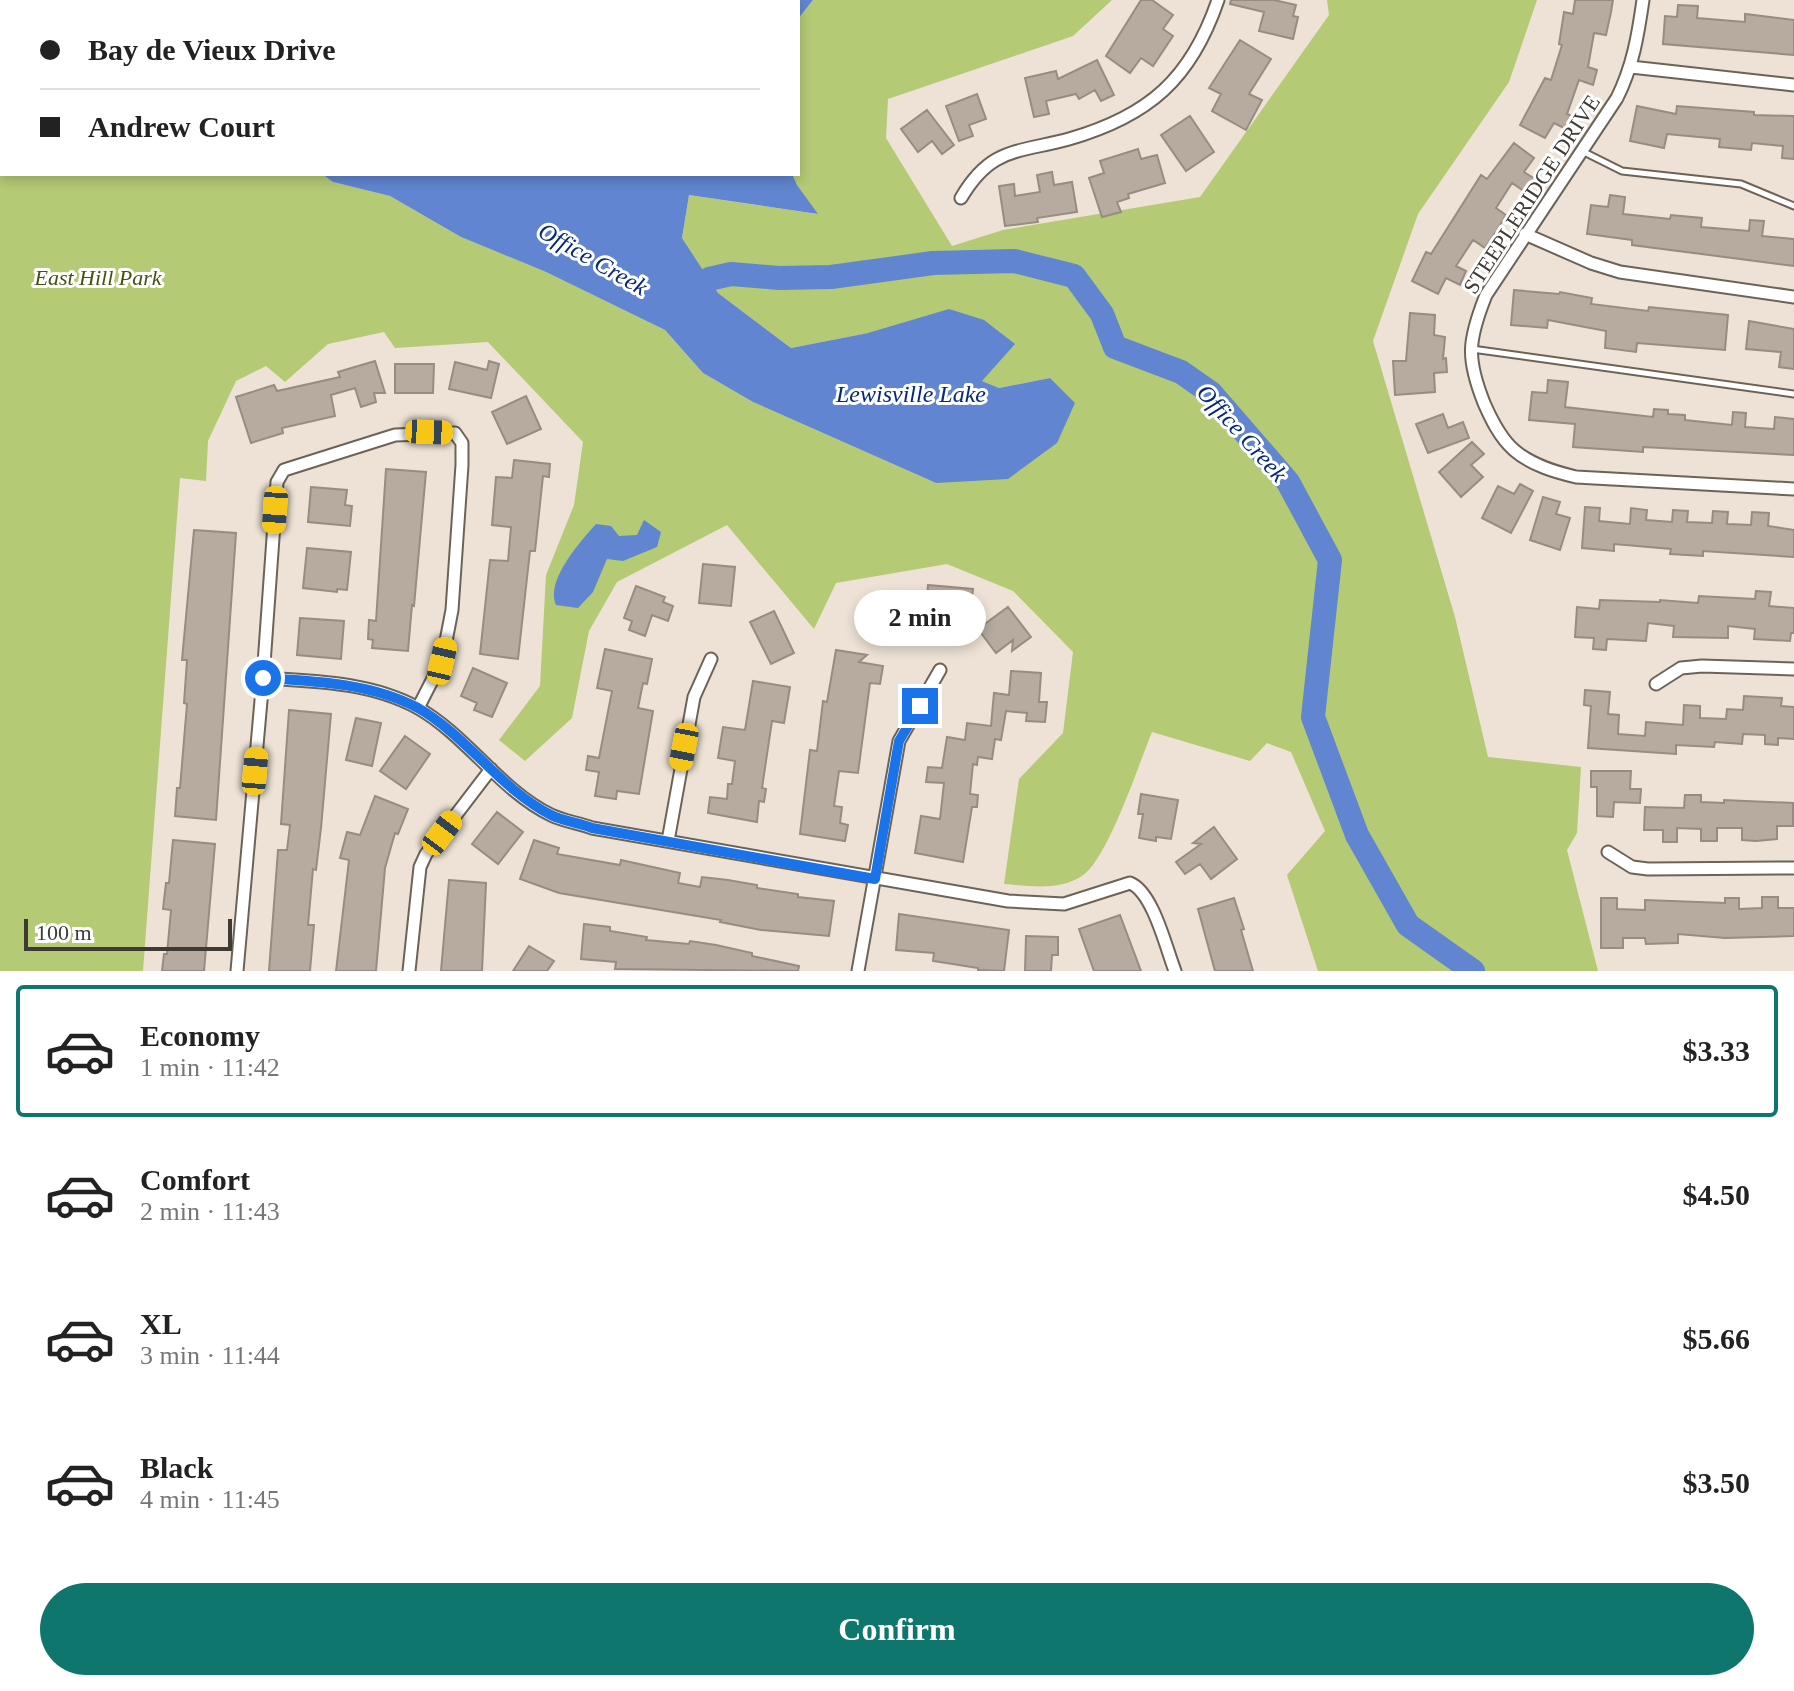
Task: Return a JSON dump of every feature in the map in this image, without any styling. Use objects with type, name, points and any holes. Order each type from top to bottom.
[{"type":"street","points":[[961,198],[973,177],[995,158],[1103,128],[1159,95],[1181,76],[1192,59],[1218,0]]},
{"type":"street","name":"STEEPLERIDGE DRIVE","points":[[1643,0],[1631,67],[1617,98],[1486,295],[1476,320],[1471,371],[1491,421],[1514,450],[1548,470],[1576,477],[1794,489]]},
{"type":"street","points":[[1631,67],[1794,85]]},
{"type":"street","points":[[1525,234],[1591,263],[1620,272],[1794,297]]},
{"type":"street","points":[[237,971],[277,482],[284,470],[395,435],[455,433],[462,443],[462,465],[452,610],[442,661],[418,708]]},
{"type":"street","points":[[668,841],[694,697],[711,659]]},
{"type":"street","points":[[1656,684],[1681,668],[1794,669]]},
{"type":"street","points":[[858,971],[899,741],[940,670]]},
{"type":"street","points":[[263,678],[354,687],[418,708],[516,791],[551,815],[592,828],[875,879],[1039,904],[1064,904],[1130,883],[1137,886],[1151,907],[1175,971]]},
{"type":"street","points":[[409,971],[420,867],[426,854],[491,769]]},
{"type":"street","points":[[1608,852],[1632,867],[1648,869],[1794,868]]},
{"type":"lane","points":[[1582,150],[1622,171],[1741,184],[1794,206]]},
{"type":"lane","points":[[1471,349],[1794,394]]},
{"type":"green space","name":"East Hill Park","points":[[813,0],[1112,0],[1073,36],[888,99],[886,138],[952,246],[1003,230],[1200,197],[1329,15],[1327,0],[1537,0],[1509,82],[1418,214],[1373,341],[1455,617],[1488,757],[1581,767],[1577,833],[1567,850],[1598,971],[1318,971],[1287,875],[1325,831],[1291,752],[1267,743],[1250,761],[1152,732],[1112,831],[1092,866],[1082,876],[1064,884],[1004,884],[1019,779],[1063,733],[1073,652],[1013,591],[947,564],[836,583],[814,629],[727,525],[617,582],[589,631],[572,718],[525,761],[499,740],[540,686],[546,575],[574,505],[583,442],[488,342],[395,348],[384,332],[328,344],[285,382],[266,366],[236,381],[208,441],[206,481],[180,478],[143,971],[0,971],[0,176],[325,176],[333,182],[390,196],[461,237],[546,272],[665,330],[703,373],[753,402],[936,483],[1050,378],[999,388],[868,333],[791,348],[718,293],[682,238],[689,195],[817,214],[793,176],[800,176],[800,16]]},
{"type":"water","points":[[800,0],[813,0],[800,16]]},
{"type":"water","name":"Lewisville Lake","points":[[325,176],[793,176],[818,214],[689,195],[682,238],[718,293],[791,348],[868,333],[949,309],[984,320],[1015,344],[982,381],[999,388],[1050,378],[1075,403],[1057,443],[1008,479],[936,483],[753,402],[703,373],[665,330],[546,272],[461,237],[390,196],[333,182]]},
{"type":"water","points":[[644,520],[661,532],[657,547],[623,561],[607,559],[593,592],[578,608],[556,605],[555,585],[560,574],[573,551],[596,524],[611,526],[619,536],[637,535]]},
{"type":"building","points":[[1141,0],[1152,0],[1173,15],[1163,29],[1173,36],[1153,66],[1141,58],[1130,73],[1106,56]]},
{"type":"building","points":[[1231,0],[1274,0],[1296,5],[1293,16],[1298,17],[1293,39],[1259,31],[1264,12],[1230,4]]},
{"type":"building","points":[[1575,0],[1613,0],[1606,35],[1594,33],[1588,67],[1597,70],[1593,85],[1579,80],[1567,114],[1574,117],[1568,130],[1554,123],[1545,138],[1520,125],[1545,78],[1551,80],[1562,45],[1559,44],[1564,12],[1573,14]]},
{"type":"building","points":[[1678,5],[1698,6],[1697,18],[1745,22],[1745,14],[1794,20],[1794,55],[1663,44],[1665,16],[1677,17]]},
{"type":"building","points":[[1240,40],[1271,59],[1249,94],[1262,100],[1246,130],[1212,111],[1221,94],[1209,88]]},
{"type":"building","points":[[1097,60],[1114,95],[1101,101],[1095,90],[1079,99],[1076,94],[1046,101],[1049,114],[1034,117],[1025,78],[1056,71],[1058,79]]},
{"type":"building","points":[[977,94],[986,119],[969,125],[973,136],[959,141],[946,106]]},
{"type":"building","points":[[1637,106],[1676,114],[1677,106],[1754,112],[1754,115],[1794,116],[1794,159],[1782,158],[1783,146],[1752,143],[1751,150],[1719,147],[1720,139],[1667,134],[1664,148],[1630,141]]},
{"type":"building","points":[[927,110],[954,145],[942,154],[932,141],[918,152],[901,129]]},
{"type":"building","points":[[1190,116],[1214,152],[1186,171],[1161,135]]},
{"type":"building","points":[[1514,143],[1534,158],[1524,172],[1535,179],[1525,192],[1512,183],[1496,208],[1506,215],[1485,248],[1473,240],[1456,266],[1466,271],[1460,285],[1446,278],[1438,294],[1412,281],[1426,252],[1431,254],[1481,175],[1487,179]]},
{"type":"building","points":[[1138,149],[1141,159],[1157,155],[1165,183],[1128,194],[1129,198],[1117,202],[1121,212],[1102,217],[1089,178],[1104,173],[1100,161]]},
{"type":"building","points":[[1052,172],[1054,185],[1072,182],[1077,212],[1005,226],[999,186],[1014,184],[1015,196],[1040,192],[1037,175]]},
{"type":"building","points":[[1610,195],[1625,197],[1623,214],[1670,219],[1671,215],[1702,218],[1701,227],[1749,231],[1750,220],[1764,221],[1762,236],[1794,239],[1794,266],[1632,245],[1632,240],[1587,234],[1591,205],[1608,207]]},
{"type":"building","points":[[1514,290],[1560,292],[1592,298],[1591,304],[1648,311],[1649,307],[1728,315],[1725,350],[1637,343],[1636,352],[1605,348],[1606,331],[1548,320],[1547,328],[1511,325]]},
{"type":"building","points":[[1410,313],[1435,315],[1434,335],[1445,337],[1443,359],[1446,358],[1447,372],[1434,373],[1435,392],[1395,395],[1393,361],[1406,361]]},
{"type":"building","points":[[1749,321],[1794,329],[1794,369],[1779,367],[1781,352],[1746,349]]},
{"type":"building","points":[[375,361],[385,393],[374,393],[376,402],[361,407],[355,388],[331,395],[335,416],[282,428],[283,433],[251,443],[236,397],[274,385],[277,391],[340,377],[338,372]]},
{"type":"building","points":[[489,361],[499,364],[491,398],[449,389],[455,362],[487,370]]},
{"type":"building","points":[[395,364],[434,364],[433,393],[395,393]]},
{"type":"building","points":[[1548,380],[1568,382],[1565,407],[1653,417],[1654,409],[1668,410],[1668,414],[1685,415],[1685,420],[1732,425],[1733,412],[1746,413],[1745,427],[1774,429],[1775,417],[1794,419],[1794,455],[1643,447],[1643,452],[1573,447],[1575,424],[1529,420],[1532,392],[1547,393]]},
{"type":"building","points":[[526,396],[541,429],[507,444],[492,412]]},
{"type":"building","points":[[1443,414],[1448,428],[1463,422],[1469,438],[1428,453],[1416,424]]},
{"type":"building","points":[[1472,442],[1484,454],[1471,465],[1483,477],[1461,497],[1439,472]]},
{"type":"building","points":[[514,460],[550,464],[549,477],[543,476],[535,551],[530,551],[518,659],[480,654],[490,560],[508,561],[511,527],[492,525],[496,477],[512,478]]},
{"type":"building","points":[[386,469],[426,472],[408,651],[372,648],[373,640],[368,639],[369,620],[376,621]]},
{"type":"building","points":[[1520,484],[1533,491],[1511,533],[1482,518],[1498,486],[1514,494]]},
{"type":"building","points":[[311,487],[347,490],[345,505],[352,506],[350,526],[308,522]]},
{"type":"building","points":[[1543,497],[1560,502],[1556,514],[1570,518],[1560,550],[1530,540]]},
{"type":"building","points":[[1585,507],[1600,508],[1599,521],[1630,524],[1631,508],[1647,510],[1646,520],[1672,522],[1673,510],[1688,511],[1687,522],[1712,523],[1713,511],[1728,512],[1727,524],[1751,525],[1752,512],[1769,513],[1768,526],[1794,530],[1794,557],[1703,551],[1703,556],[1670,554],[1671,549],[1614,544],[1614,551],[1582,548]]},
{"type":"building","points":[[194,530],[236,533],[216,820],[175,816],[187,704],[184,703],[187,660],[182,660]]},
{"type":"building","points":[[307,548],[351,552],[347,590],[337,589],[337,592],[303,588]]},
{"type":"building","points":[[703,564],[735,567],[731,606],[699,603]]},
{"type":"building","points":[[928,585],[973,589],[970,616],[926,612]]},
{"type":"building","points":[[636,586],[665,597],[663,602],[673,606],[668,621],[652,615],[645,636],[629,630],[632,621],[624,618]]},
{"type":"building","points":[[1756,591],[1771,592],[1769,606],[1794,608],[1794,633],[1791,633],[1790,641],[1754,639],[1755,629],[1728,626],[1728,638],[1673,637],[1674,626],[1648,623],[1646,641],[1607,639],[1606,650],[1593,649],[1594,638],[1575,637],[1577,607],[1599,609],[1600,600],[1698,603],[1699,596],[1755,599]]},
{"type":"building","points":[[885,594],[908,623],[882,644],[859,615]]},
{"type":"building","points":[[1008,607],[1031,637],[1012,651],[1013,640],[996,653],[978,629]]},
{"type":"building","points":[[774,611],[794,653],[771,664],[750,622]]},
{"type":"building","points":[[300,618],[344,621],[341,659],[297,655]]},
{"type":"building","points":[[605,649],[652,659],[638,708],[653,711],[639,794],[617,791],[616,799],[595,796],[599,772],[586,770],[588,756],[599,758],[612,691],[597,688]]},
{"type":"building","points":[[836,650],[867,655],[859,662],[883,666],[880,684],[870,683],[858,773],[839,771],[834,806],[842,807],[840,823],[848,825],[845,841],[800,834],[810,750],[817,751],[823,701],[827,702]]},
{"type":"building","points":[[473,668],[507,683],[492,717],[474,710],[477,703],[461,696]]},
{"type":"building","points":[[1011,671],[1041,673],[1039,702],[1047,702],[1045,722],[1026,721],[1027,713],[1006,711],[1001,740],[995,739],[992,759],[978,757],[977,765],[973,764],[970,794],[978,795],[977,807],[972,807],[963,862],[915,853],[921,816],[940,819],[944,783],[926,782],[928,767],[942,768],[947,737],[965,740],[967,723],[991,726],[994,693],[1009,695]]},
{"type":"building","points":[[753,681],[790,687],[784,723],[772,721],[762,788],[766,789],[764,802],[759,801],[757,822],[708,813],[710,797],[727,799],[728,784],[732,784],[735,761],[718,758],[723,727],[745,730]]},
{"type":"building","points":[[1585,690],[1610,692],[1608,714],[1619,715],[1618,734],[1645,736],[1646,722],[1683,725],[1684,705],[1700,706],[1700,718],[1726,719],[1727,709],[1743,710],[1744,696],[1782,698],[1781,706],[1794,707],[1794,739],[1778,738],[1778,745],[1765,744],[1765,735],[1743,734],[1742,744],[1715,742],[1714,747],[1676,745],[1676,754],[1588,748],[1591,706],[1584,705]]},
{"type":"building","points":[[289,710],[331,714],[321,828],[316,870],[313,869],[308,925],[314,925],[310,971],[269,971],[278,850],[287,850],[290,825],[281,824]]},
{"type":"building","points":[[356,718],[381,723],[372,766],[346,760]]},
{"type":"building","points":[[405,736],[430,754],[406,789],[380,771]]},
{"type":"building","points":[[1591,771],[1631,771],[1630,789],[1641,789],[1640,803],[1614,802],[1613,817],[1597,816],[1597,787],[1591,787]]},
{"type":"building","points":[[1141,794],[1178,800],[1171,839],[1156,837],[1156,841],[1139,838],[1143,814],[1138,814]]},
{"type":"building","points":[[1685,795],[1701,795],[1701,802],[1793,803],[1793,826],[1777,826],[1777,839],[1756,841],[1742,840],[1742,828],[1717,828],[1717,841],[1701,841],[1701,829],[1677,828],[1677,842],[1663,842],[1663,830],[1644,830],[1645,807],[1684,808]]},
{"type":"building","points":[[375,796],[408,809],[398,834],[395,833],[385,868],[376,971],[336,971],[349,860],[340,858],[347,832],[360,835]]},
{"type":"building","points":[[497,812],[523,832],[498,864],[472,844]]},
{"type":"building","points":[[1214,827],[1237,859],[1211,879],[1200,864],[1185,874],[1176,862],[1201,844],[1193,843]]},
{"type":"building","points":[[173,840],[215,844],[204,971],[162,971],[164,954],[167,954],[171,910],[163,909]]},
{"type":"building","points":[[534,840],[559,848],[557,854],[620,865],[621,860],[680,873],[678,883],[700,887],[702,877],[728,880],[798,894],[798,897],[834,901],[829,936],[761,930],[721,920],[559,893],[520,879]]},
{"type":"building","points":[[449,880],[486,883],[482,971],[441,971]]},
{"type":"building","points":[[1762,897],[1778,897],[1778,908],[1794,908],[1794,936],[1725,938],[1678,934],[1678,943],[1646,944],[1645,938],[1623,938],[1623,948],[1601,948],[1601,898],[1617,898],[1617,909],[1645,910],[1645,900],[1725,903],[1725,898],[1739,898],[1739,909],[1762,908]]},
{"type":"building","points":[[1234,898],[1253,971],[1215,971],[1198,909]]},
{"type":"building","points":[[899,914],[1009,930],[1004,971],[978,970],[933,961],[934,953],[896,950]]},
{"type":"building","points":[[1120,915],[1141,971],[1094,971],[1079,929]]},
{"type":"building","points":[[584,924],[610,927],[610,931],[647,937],[646,940],[716,945],[799,966],[798,971],[615,969],[616,962],[581,959]]},
{"type":"building","points":[[1026,936],[1058,937],[1058,955],[1052,955],[1051,971],[1025,971]]},
{"type":"building","points":[[529,946],[554,961],[547,971],[513,971]]},
{"type":"waterway","name":"Office Creek","points":[[684,295],[709,279],[731,274],[779,278],[831,277],[933,263],[1014,261],[1074,276],[1102,314],[1115,347],[1181,372],[1211,393],[1288,482],[1330,560],[1313,717],[1357,835],[1408,925],[1473,971]]},
{"type":"route","points":[[263,678],[354,687],[418,708],[516,791],[551,815],[592,828],[875,879],[899,741],[920,706]]}]
